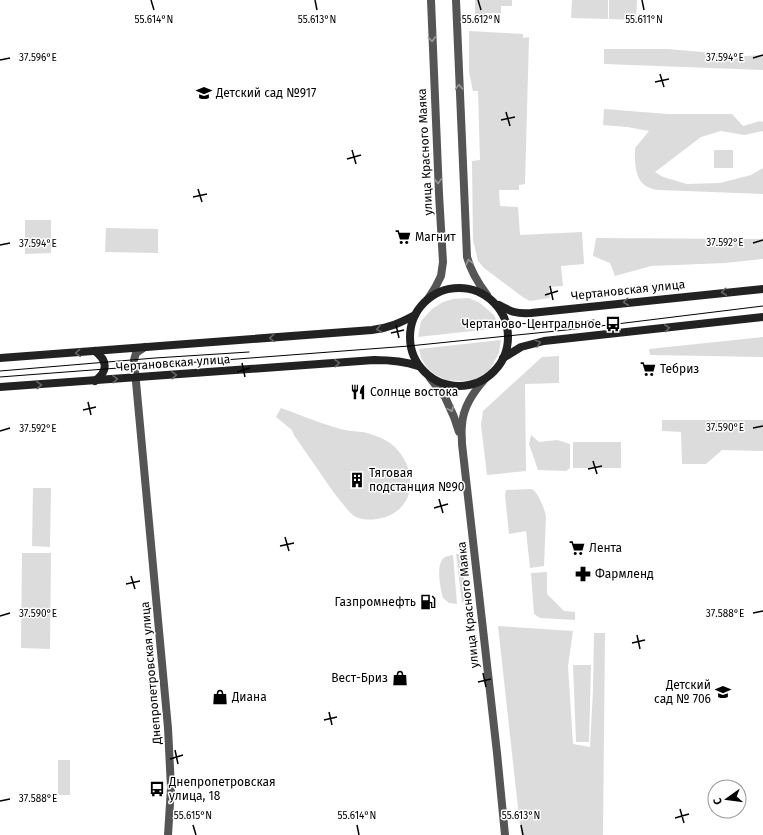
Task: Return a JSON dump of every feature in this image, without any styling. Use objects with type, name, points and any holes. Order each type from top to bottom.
[{"type":"main road","name":"Чертановская улица","points":[[497,304],[506,321],[508,342],[503,358],[495,371],[484,380],[471,386],[457,387],[443,385],[430,378],[418,366],[409,346],[411,326],[415,315],[428,299],[451,289],[462,288],[474,290],[488,296],[497,304],[510,311],[531,313],[763,288]]},
{"type":"main road","name":"Чертановская улица","points":[[0,358],[372,330],[397,324],[415,315]]},
{"type":"main road","name":"Чертановская улица","points":[[503,358],[521,347],[544,341],[763,317]]},
{"type":"main road","points":[[95,352],[101,356],[105,369],[102,376],[96,381]]},
{"type":"main road","name":"Чертановская улица","points":[[0,387],[374,360],[407,362],[418,366]]},
{"type":"street","name":"улица Красного Маяка","points":[[428,299],[441,276],[443,262],[431,0]]},
{"type":"street","points":[[456,0],[467,257],[471,271],[479,285],[488,296]]},
{"type":"street","name":"Днепропетровская улица","points":[[145,347],[136,354],[134,360],[168,728],[171,788],[170,824],[168,835]]},
{"type":"street","name":"улица Красного Маяка","points":[[430,378],[445,397],[456,422],[462,444]]},
{"type":"street","name":"улица Красного Маяка","points":[[484,380],[474,391],[466,406],[462,424],[462,444],[505,835]]},
{"type":"shaded area","points":[[475,0],[512,0],[512,6],[501,6],[501,13],[486,13],[484,22],[475,21]]},
{"type":"shaded area","points":[[572,0],[608,0],[608,19],[571,18]]},
{"type":"shaded area","points":[[609,0],[637,0],[636,20],[609,19]]},
{"type":"shaded area","points":[[469,31],[523,34],[523,38],[529,37],[525,184],[519,185],[519,190],[499,190],[500,206],[518,207],[520,235],[582,232],[584,264],[561,266],[563,286],[549,287],[550,298],[530,301],[524,298],[484,268],[478,261],[473,240],[472,161],[480,160],[478,91],[473,91],[469,72]]},
{"type":"shaded area","points":[[604,49],[668,49],[746,56],[763,55],[763,70],[604,64]]},
{"type":"shaded area","points":[[604,109],[668,114],[732,114],[743,126],[760,121],[763,122],[763,131],[744,135],[721,131],[701,137],[655,172],[663,177],[687,184],[720,183],[751,175],[763,168],[763,194],[658,190],[650,188],[641,181],[638,176],[636,171],[635,153],[635,148],[649,131],[603,125]]},
{"type":"shaded area","points":[[714,150],[733,150],[733,168],[714,168]]},
{"type":"shaded area","points":[[25,220],[51,220],[51,253],[25,254]]},
{"type":"shaded area","points":[[106,228],[158,229],[158,253],[105,252]]},
{"type":"shaded area","points":[[596,238],[763,239],[763,259],[725,263],[651,266],[615,276],[610,263],[593,256]]},
{"type":"shaded area","points":[[469,298],[480,303],[494,315],[500,328],[418,337],[421,321],[432,309],[443,302],[453,299]]},
{"type":"shaded area","points":[[763,337],[763,357],[650,355],[649,349]]},
{"type":"shaded area","points":[[501,340],[499,353],[489,371],[475,380],[446,380],[436,375],[428,369],[421,358],[419,349]]},
{"type":"shaded area","points":[[559,356],[559,383],[525,384],[526,471],[487,475],[481,425],[483,411],[542,357]]},
{"type":"shaded area","points":[[281,408],[334,427],[373,435],[390,443],[400,453],[410,476],[410,487],[407,498],[401,508],[391,515],[377,519],[369,520],[353,515],[330,487],[292,430],[276,417]]},
{"type":"shaded area","points":[[662,420],[763,420],[763,451],[722,450],[706,464],[682,464],[681,432],[662,431]]},
{"type":"shaded area","points":[[531,435],[539,442],[557,440],[570,444],[570,468],[566,471],[538,470],[529,444]]},
{"type":"shaded area","points":[[573,442],[621,442],[621,468],[573,468]]},
{"type":"shaded area","points":[[33,488],[51,488],[50,547],[32,546]]},
{"type":"shaded area","points":[[532,489],[535,491],[543,505],[546,516],[544,566],[530,568],[526,531],[509,534],[505,495],[506,490]]},
{"type":"shaded area","points":[[22,553],[51,553],[50,649],[21,648]]},
{"type":"shaded area","points":[[456,554],[462,556],[466,599],[462,603]]},
{"type":"shaded area","points":[[453,555],[457,604],[449,603],[443,598],[439,568],[445,557]]},
{"type":"shaded area","points":[[547,572],[547,594],[564,611],[575,612],[575,620],[540,618],[534,614],[531,573]]},
{"type":"shaded area","points":[[498,626],[573,631],[568,666],[573,744],[590,747],[594,633],[605,633],[603,835],[521,835]]},
{"type":"shaded area","points":[[573,665],[591,665],[589,742],[576,742]]},
{"type":"shaded area","points":[[58,760],[70,760],[70,795],[58,795]]},
{"type":"tram line","points":[[0,377],[409,346],[576,329],[763,306]]},
{"type":"tram line","points":[[558,325],[594,320]]},
{"type":"tram line","points":[[0,371],[249,352]]},
{"type":"place","name":"Детский сад №917","points":[[204,93]]},
{"type":"place","name":"Магнит","points":[[403,237]]},
{"type":"place","name":"Чертаново-Центральное","points":[[613,324]]},
{"type":"place","name":"Тебриз","points":[[648,369]]},
{"type":"place","name":"Солнце востока","points":[[358,392]]},
{"type":"place","name":"Тяговая подстанция №90","points":[[357,480]]},
{"type":"place","name":"Лента","points":[[577,548]]},
{"type":"place","name":"Фармленд","points":[[583,574]]},
{"type":"place","name":"Газпромнефть","points":[[428,602]]},
{"type":"place","name":"Вест-Бриз","points":[[400,678]]},
{"type":"place","name":"Детский сад № 706","points":[[723,692]]},
{"type":"place","name":"Диана","points":[[220,697]]},
{"type":"place","name":"Днепропетровская улица, 18","points":[[157,789]]}]
